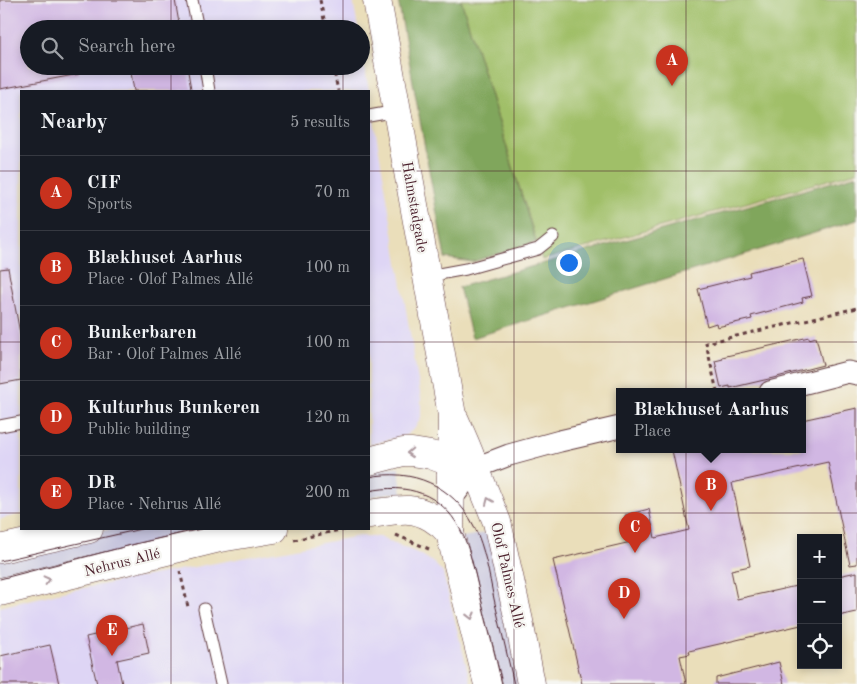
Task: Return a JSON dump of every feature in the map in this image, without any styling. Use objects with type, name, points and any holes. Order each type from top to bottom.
[{"type":"street","name":"Halmstadgade","points":[[377,0],[452,415],[463,465],[431,504],[441,542]]},
{"type":"street","points":[[786,388],[848,372],[857,374]]},
{"type":"street","points":[[370,461],[403,452],[412,452],[431,455],[463,465],[510,455],[616,427]]},
{"type":"street","name":"Olof Palmes Allé","points":[[463,465],[498,522],[520,621],[531,684]]},
{"type":"street","points":[[370,514],[431,504]]},
{"type":"street","points":[[431,504],[422,514],[445,527],[441,542],[488,684]]},
{"type":"street","points":[[0,549],[85,530]]},
{"type":"street","name":"Nehrus Allé","points":[[0,592],[220,538],[268,530]]},
{"type":"lane","points":[[192,0],[196,20]]},
{"type":"lane","points":[[206,75],[209,90]]},
{"type":"lane","points":[[370,116],[398,111]]},
{"type":"lane","points":[[428,276],[466,269],[538,249],[553,237]]},
{"type":"lane","points":[[0,426],[20,422]]},
{"type":"lane","points":[[204,609],[221,684]]},
{"type":"path","points":[[320,0],[324,20]]},
{"type":"path","points":[[335,75],[338,90]]},
{"type":"path","points":[[717,388],[706,343],[857,308]]},
{"type":"path","points":[[394,534],[418,543],[441,542]]},
{"type":"path","points":[[175,549],[190,612],[204,609]]},
{"type":"shaded area","points":[[0,0],[353,0],[356,20],[20,20],[20,75],[366,75],[369,90],[20,90],[20,514],[0,519]]},
{"type":"shaded area","points":[[370,98],[421,398],[421,417],[415,428],[406,435],[370,445]]},
{"type":"shaded area","points":[[399,468],[402,494],[389,493],[370,497],[370,470]]},
{"type":"shaded area","points":[[106,530],[232,530],[0,586],[0,554]]},
{"type":"shaded area","points":[[490,532],[521,684],[492,684],[458,538]]},
{"type":"shaded area","points":[[359,536],[379,537],[422,555],[434,563],[443,573],[471,684],[0,684],[0,607],[58,593]]},
{"type":"green space","points":[[398,0],[461,0],[536,242],[472,262],[445,258]]},
{"type":"green space","points":[[461,0],[857,0],[857,172],[542,260]]},
{"type":"green space","points":[[857,175],[857,220],[472,338],[459,287]]},
{"type":"building","points":[[0,0],[175,0],[178,20],[20,20],[20,75],[74,75],[0,89]]},
{"type":"building","points":[[131,75],[189,75],[191,89],[184,90],[134,90]]},
{"type":"building","points":[[803,259],[812,296],[802,298],[803,302],[751,316],[752,319],[717,327],[716,323],[707,326],[698,289],[750,276],[749,272]]},
{"type":"building","points":[[8,268],[20,334],[20,380],[0,384],[0,269]]},
{"type":"building","points":[[809,337],[809,339],[816,337],[823,365],[730,388],[730,386],[721,388],[715,361],[723,359],[722,357]]},
{"type":"building","points":[[857,408],[857,564],[850,565],[828,462],[732,483],[750,566],[731,570],[737,599],[797,586],[797,626],[689,651],[690,654],[680,656],[686,684],[582,684],[553,560],[631,542],[625,515],[649,509],[655,538],[689,530],[673,453],[806,453],[806,419]]},
{"type":"building","points":[[857,572],[857,612],[842,615],[842,579],[842,575]]},
{"type":"building","points":[[143,624],[149,653],[117,660],[122,684],[97,684],[86,637]]},
{"type":"building","points":[[50,645],[59,684],[0,684],[0,656]]},
{"type":"building","points":[[779,662],[784,684],[716,684],[716,678]]},
{"type":"tram line","points":[[370,477],[401,475],[430,483],[443,490],[465,512],[478,534],[484,552],[514,684]]},
{"type":"tram line","points":[[370,491],[397,488],[422,493],[433,499],[452,517],[464,536],[469,552],[502,684]]},
{"type":"tram line","points":[[0,561],[137,530]]},
{"type":"tram line","points":[[0,579],[197,530]]},
{"type":"place","name":"CIF","points":[[672,86]]},
{"type":"place","name":"Blækhuset Aarhus","points":[[711,511]]},
{"type":"place","name":"Bunkerbaren","points":[[635,553]]},
{"type":"place","name":"Kulturhus Bunkeren","points":[[624,619]]},
{"type":"place","name":"DR","points":[[112,656]]}]
